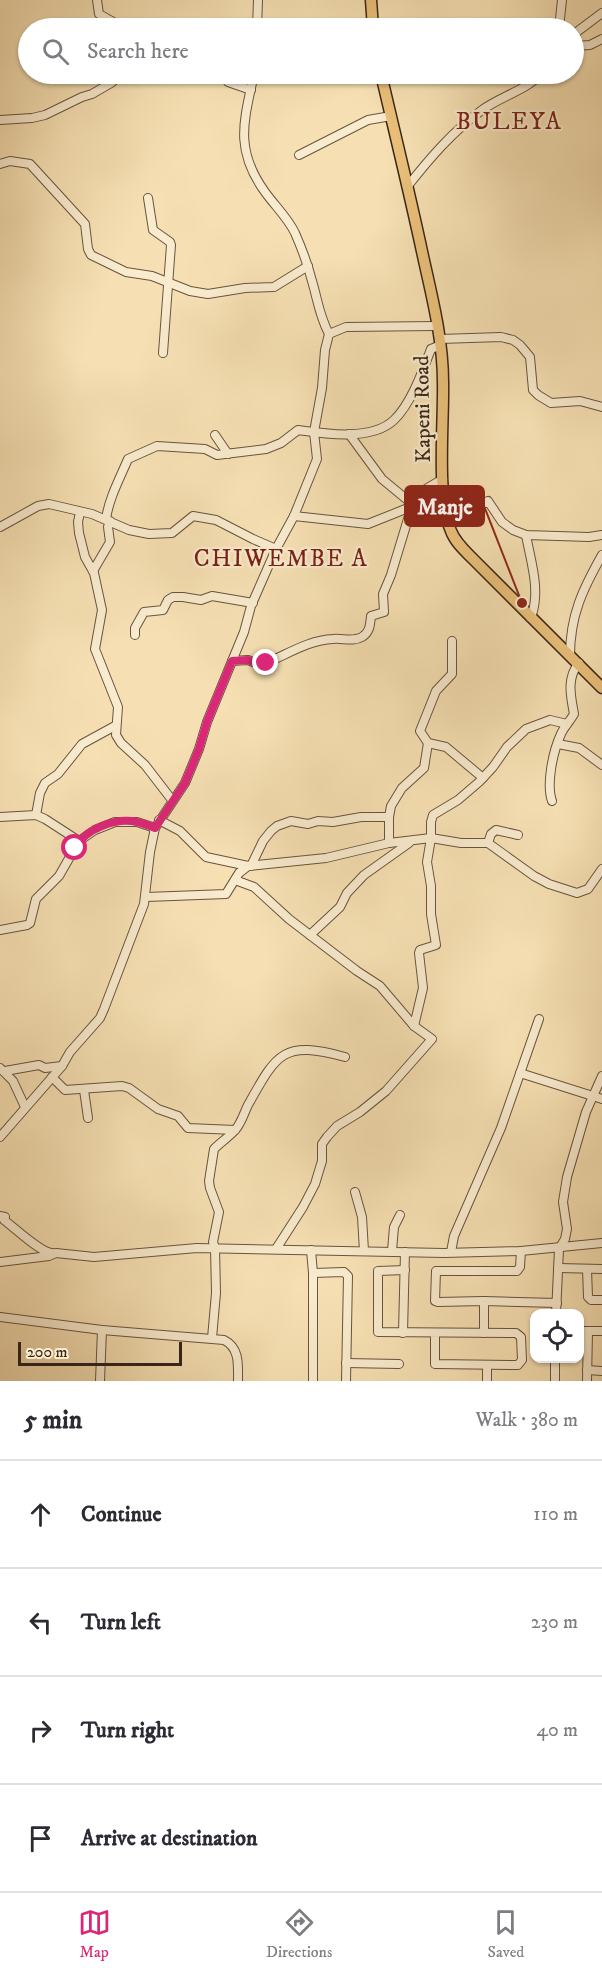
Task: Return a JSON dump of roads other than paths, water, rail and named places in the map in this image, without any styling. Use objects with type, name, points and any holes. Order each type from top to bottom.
[{"type":"main road","points":[[370,0],[372,18]]},
{"type":"main road","name":"Kapeni Road","points":[[383,84],[431,289],[440,342],[443,363],[443,479],[448,523],[454,538],[462,547],[602,688]]},
{"type":"street","points":[[98,0],[99,14],[106,18]]},
{"type":"street","points":[[257,18],[258,0]]},
{"type":"street","points":[[560,18],[562,0]]},
{"type":"street","points":[[584,26],[602,13]]},
{"type":"street","points":[[584,45],[602,39]]},
{"type":"street","points":[[0,120],[45,115],[109,84]]},
{"type":"street","points":[[234,84],[251,90]]},
{"type":"street","points":[[0,1137],[100,1018],[146,897],[150,852],[157,824],[185,783],[253,603],[276,549],[294,516],[317,459],[314,432],[329,334],[319,314],[308,266],[294,232],[284,215],[261,187],[251,168],[243,132],[252,84]]},
{"type":"street","points":[[407,187],[449,137],[484,109],[527,84]]},
{"type":"street","points":[[299,154],[368,120],[391,116]]},
{"type":"street","points":[[0,164],[10,161],[30,164],[85,224],[88,249],[92,256],[131,274],[146,275],[198,293],[214,293],[270,287],[308,266]]},
{"type":"street","points":[[148,198],[153,230],[171,245],[166,281],[163,353]]},
{"type":"street","points":[[329,334],[346,327],[436,326]]},
{"type":"street","points":[[93,571],[110,542],[108,520],[110,500],[130,456],[157,446],[205,449],[218,455],[228,454],[274,447],[298,430],[349,434],[381,428],[393,420],[407,402],[431,349],[440,342],[501,337],[513,340],[530,357],[533,390],[538,395],[551,403],[580,401],[602,407]]},
{"type":"street","points":[[349,434],[382,479],[410,506]]},
{"type":"street","points":[[215,435],[228,454]]},
{"type":"street","points":[[232,661],[248,660],[258,664],[266,663],[313,642],[335,638],[354,640],[365,634],[370,628],[371,616],[384,612],[383,594],[391,575],[410,506],[424,489],[443,479]]},
{"type":"street","points":[[448,523],[465,511],[488,501],[502,522],[526,535],[589,537],[602,535]]},
{"type":"street","points":[[1,528],[46,504],[92,514],[139,532],[166,534],[176,530],[191,517],[209,517],[276,549]]},
{"type":"street","points":[[294,516],[368,524],[410,506],[445,510]]},
{"type":"street","points":[[80,512],[79,533],[85,557],[93,571],[102,615],[95,648],[118,706],[116,735],[121,743],[145,765],[172,800]]},
{"type":"street","points":[[526,535],[533,563],[537,600],[531,618]]},
{"type":"street","points":[[570,656],[570,630],[577,605],[602,555]]},
{"type":"street","points":[[135,635],[135,628],[144,612],[163,610],[171,598],[201,600],[212,596],[253,603]]},
{"type":"street","points":[[389,843],[388,817],[395,797],[424,768],[428,743],[420,728],[436,691],[452,674],[452,641]]},
{"type":"street","points":[[552,801],[549,787],[558,744],[574,714],[570,690],[573,674],[579,663]]},
{"type":"street","points":[[414,1026],[422,997],[420,950],[436,945],[427,862],[433,815],[458,800],[483,778],[507,747],[525,729],[550,720],[567,724]]},
{"type":"street","points":[[36,815],[40,793],[45,783],[58,774],[82,744],[115,726]]},
{"type":"street","points":[[428,743],[446,747],[483,778]]},
{"type":"street","points":[[558,744],[579,748],[602,765]]},
{"type":"street","points":[[0,817],[36,815],[79,841]]},
{"type":"street","points":[[250,866],[267,835],[278,826],[291,821],[308,824],[361,817],[388,817]]},
{"type":"street","points":[[0,930],[30,923],[36,899],[59,876],[79,841],[95,830],[115,822],[157,824],[180,831],[206,857],[250,866]]},
{"type":"street","points":[[488,843],[491,834],[496,830],[518,835]]},
{"type":"street","points":[[146,897],[224,894],[243,869],[250,866],[326,858],[357,849],[431,838],[461,843],[488,843],[534,876],[573,892],[588,889],[602,869]]},
{"type":"street","points":[[310,935],[339,907],[347,893],[364,875],[394,851],[417,839]]},
{"type":"street","points":[[235,880],[254,887],[289,919],[380,986],[414,1026],[431,1037],[431,1041],[386,1091],[337,1126],[327,1137],[322,1144],[322,1161],[315,1184],[276,1249]]},
{"type":"street","points":[[451,1252],[454,1236],[501,1128],[539,1018]]},
{"type":"street","points":[[212,1338],[216,1293],[213,1242],[219,1212],[210,1188],[213,1153],[222,1141],[236,1130],[249,1104],[279,1057],[292,1050],[302,1050],[345,1057]]},
{"type":"street","points":[[3,1070],[39,1065],[45,1068],[62,1066]]},
{"type":"street","points":[[3,1070],[13,1081],[25,1107]]},
{"type":"street","points":[[520,1073],[602,1099]]},
{"type":"street","points":[[556,1309],[559,1249],[565,1239],[567,1229],[563,1202],[567,1177],[592,1095],[602,1076]]},
{"type":"street","points":[[52,1077],[64,1090],[122,1086],[129,1088],[158,1109],[170,1111],[178,1116],[188,1128],[236,1130]]},
{"type":"street","points":[[84,1090],[88,1118]]},
{"type":"street","points":[[355,1192],[362,1216],[364,1251]]},
{"type":"street","points":[[392,1251],[394,1227],[400,1215]]},
{"type":"street","points":[[0,1216],[5,1217],[4,1220],[46,1253],[94,1257],[148,1251],[215,1248],[405,1252],[521,1251],[602,1243]]},
{"type":"street","points":[[311,1250],[313,1381]]},
{"type":"street","points":[[521,1251],[520,1267],[517,1271],[436,1271],[435,1301],[557,1303]]},
{"type":"street","points":[[403,1333],[405,1252]]},
{"type":"street","points":[[0,1262],[49,1256],[56,1253]]},
{"type":"street","points":[[558,1268],[602,1269]]},
{"type":"street","points":[[587,1269],[589,1299],[602,1300]]},
{"type":"street","points":[[405,1270],[382,1270],[377,1274],[378,1332],[516,1333],[521,1337],[522,1360],[519,1365],[435,1364],[435,1333]]},
{"type":"street","points":[[313,1273],[344,1272],[348,1276],[346,1381]]},
{"type":"street","points":[[484,1301],[484,1333]]},
{"type":"street","points":[[0,1317],[224,1340],[234,1347],[237,1354],[238,1381]]},
{"type":"street","points":[[100,1381],[102,1329]]},
{"type":"street","points":[[587,1381],[584,1331],[602,1331]]},
{"type":"street","points":[[346,1363],[399,1364]]},
{"type":"street","points":[[555,1363],[555,1381]]},
{"type":"street","points":[[487,1365],[487,1381]]},
{"type":"street","points":[[587,1370],[602,1371]]},
{"type":"place","name":"Manje","points":[[522,603]]},
{"type":"district","name":"BULEYA","points":[[509,121]]},
{"type":"district","name":"CHIWEMBE A","points":[[281,558]]}]
